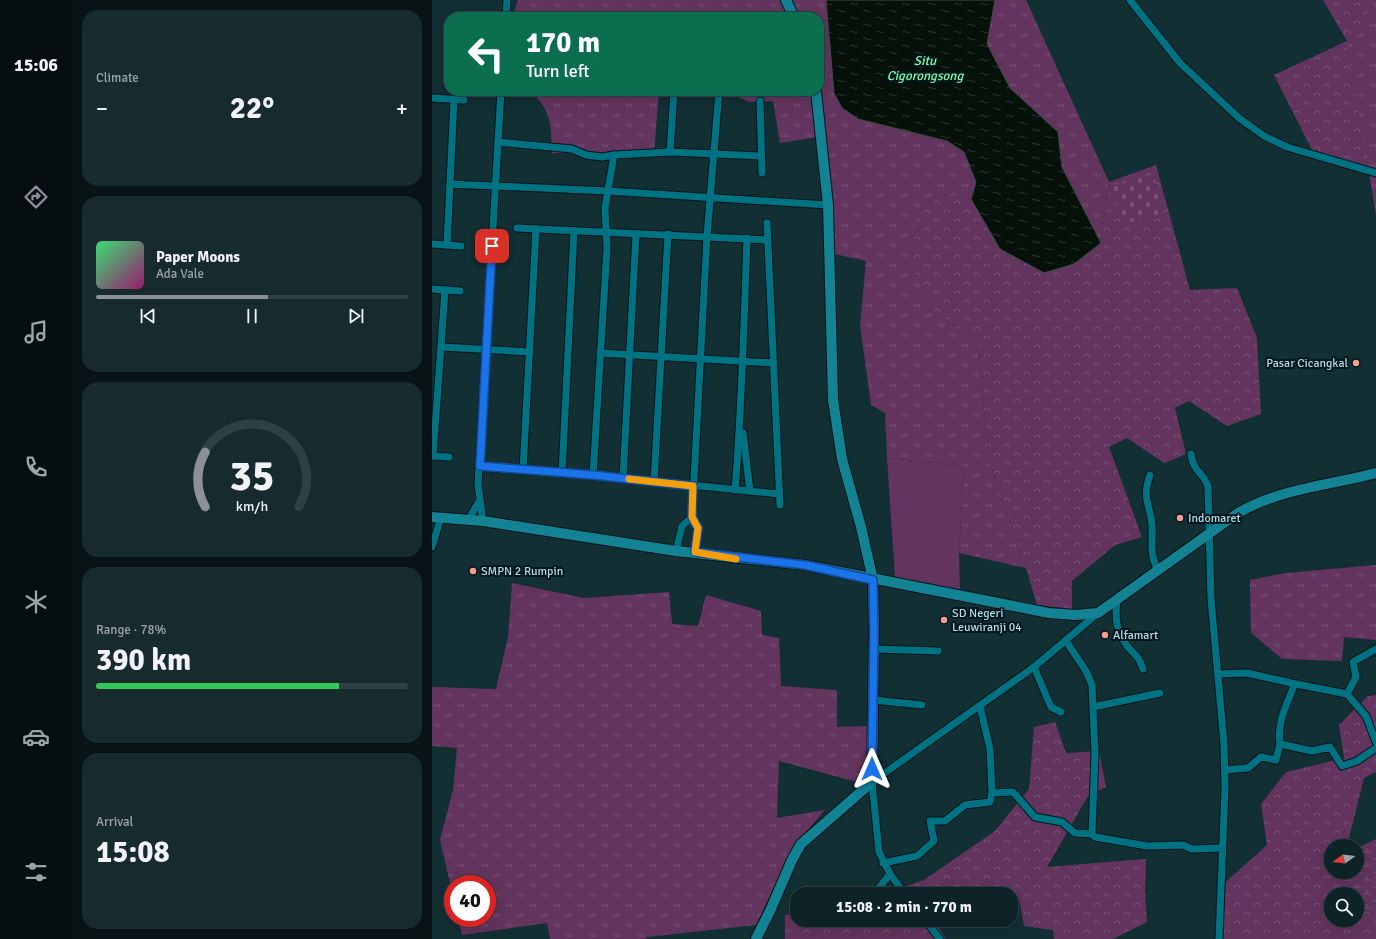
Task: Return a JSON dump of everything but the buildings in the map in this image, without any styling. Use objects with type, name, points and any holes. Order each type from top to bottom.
[{"type":"main road","points":[[786,0],[792,12]]},
{"type":"main road","points":[[756,939],[792,860],[801,844],[872,782],[874,649],[873,580],[861,527],[842,459],[833,400],[828,205],[817,96]]},
{"type":"main road","points":[[436,517],[483,521],[676,551],[805,565],[873,580],[1049,613],[1075,615],[1098,613],[1117,601],[1238,513],[1258,502],[1276,496],[1376,473]]},
{"type":"street","points":[[506,12],[507,0]]},
{"type":"street","points":[[1130,0],[1180,63],[1239,118],[1264,136],[1287,147],[1376,173]]},
{"type":"street","points":[[483,521],[479,501],[480,466],[501,96]]},
{"type":"street","points":[[670,152],[674,96]]},
{"type":"street","points":[[695,552],[698,528],[692,517],[693,486],[707,236],[719,96]]},
{"type":"street","points":[[432,98],[464,100]]},
{"type":"street","points":[[447,245],[454,100]]},
{"type":"street","points":[[760,101],[760,156],[762,173]]},
{"type":"street","points":[[498,142],[572,149],[586,156],[602,157],[670,152],[760,156]]},
{"type":"street","points":[[593,475],[607,248],[605,232],[608,191],[614,155]]},
{"type":"street","points":[[450,184],[608,191],[828,205]]},
{"type":"street","points":[[767,223],[780,505]]},
{"type":"street","points":[[517,228],[636,234],[668,234],[768,240]]},
{"type":"street","points":[[523,470],[536,229]]},
{"type":"street","points":[[562,473],[574,231]]},
{"type":"street","points":[[622,478],[636,234]]},
{"type":"street","points":[[654,482],[668,234]]},
{"type":"street","points":[[735,490],[741,417],[741,362],[747,238]]},
{"type":"street","points":[[432,244],[461,246]]},
{"type":"street","points":[[432,289],[460,291]]},
{"type":"street","points":[[445,290],[442,347],[432,456],[449,457]]},
{"type":"street","points":[[442,347],[530,352]]},
{"type":"street","points":[[600,353],[773,363]]},
{"type":"street","points":[[741,417],[750,491]]},
{"type":"street","points":[[1191,454],[1192,464],[1206,481],[1208,486],[1211,599],[1225,770],[1219,939]]},
{"type":"street","points":[[480,466],[593,475],[779,494]]},
{"type":"street","points":[[1150,475],[1146,487],[1146,498],[1152,524],[1152,556],[1158,570]]},
{"type":"street","points":[[468,519],[479,501]]},
{"type":"street","points":[[432,547],[436,517]]},
{"type":"street","points":[[676,551],[682,526],[692,517]]},
{"type":"street","points":[[1117,601],[1115,619],[1125,644],[1139,658],[1143,669]]},
{"type":"street","points":[[900,887],[883,863],[879,852],[872,782],[1034,667],[1098,613]]},
{"type":"street","points":[[1066,641],[1086,670],[1092,685],[1095,754],[1092,834]]},
{"type":"street","points":[[874,649],[938,652]]},
{"type":"street","points":[[1347,694],[1356,677],[1353,662],[1376,649]]},
{"type":"street","points":[[1034,667],[1051,707],[1061,712]]},
{"type":"street","points":[[1218,674],[1247,673],[1347,694],[1366,716],[1376,742]]},
{"type":"street","points":[[1225,770],[1248,768],[1262,757],[1276,760],[1280,744],[1278,732],[1280,720],[1296,684]]},
{"type":"street","points":[[1093,707],[1160,693]]},
{"type":"street","points":[[873,700],[922,704]]},
{"type":"street","points":[[883,863],[917,856],[934,841],[930,821],[944,821],[965,805],[990,802],[992,793],[990,749],[980,706]]},
{"type":"street","points":[[1280,744],[1312,751],[1330,747],[1342,766],[1357,761],[1376,748]]},
{"type":"street","points":[[992,793],[1013,792],[1035,817],[1062,822],[1075,834],[1092,834],[1095,837],[1133,845],[1182,845],[1192,849],[1222,848]]},
{"type":"street","points":[[880,887],[890,874]]},
{"type":"street","points":[[931,927],[940,939]]},
{"type":"green space","points":[[518,0],[826,0],[834,93],[858,119],[947,141],[964,152],[976,182],[971,199],[942,195],[935,312],[977,342],[989,460],[1026,568],[959,553],[964,466],[887,458],[885,413],[871,405],[860,325],[866,261],[830,253],[824,136],[780,143],[773,101],[749,102],[736,96],[824,96],[824,12],[514,12]]},
{"type":"green space","points":[[995,0],[1026,0],[1109,182],[1101,243],[1062,167],[1058,132],[1010,88],[987,43]]},
{"type":"green space","points":[[1323,0],[1376,0],[1376,3],[1347,41]]},
{"type":"green space","points":[[1376,3],[1376,215],[1347,41]]},
{"type":"green space","points":[[1347,41],[1369,168],[1313,152],[1274,75]]},
{"type":"green space","points":[[535,96],[659,96],[654,154],[552,153],[549,119],[543,105]]},
{"type":"green space","points":[[1156,165],[1190,290],[1237,288],[1257,338],[1261,414],[1227,426],[1189,401],[1175,408],[1186,454],[1164,463],[1127,438],[1109,447],[1142,537],[1115,545],[1072,581],[1072,609],[1037,605],[989,460],[977,342],[935,312],[913,271],[915,220],[942,195],[971,199],[1000,249],[1101,243],[1109,182]]},
{"type":"green space","points":[[1153,172],[1164,214],[1121,224],[1113,185]]},
{"type":"green space","points":[[887,458],[964,466],[959,553],[960,590],[895,578]]},
{"type":"green space","points":[[1376,565],[1376,640],[1344,637],[1342,661],[1282,659],[1251,633],[1250,580],[1286,573]]},
{"type":"green space","points":[[512,583],[584,598],[669,592],[672,624],[698,626],[706,595],[761,611],[762,635],[779,638],[781,686],[837,690],[837,727],[869,726],[868,775],[857,782],[779,761],[777,818],[825,810],[794,846],[756,925],[647,937],[646,939],[550,939],[547,923],[462,935],[460,927],[496,927],[496,875],[448,875],[440,840],[453,790],[457,748],[432,746],[432,687],[496,689],[508,637]]},
{"type":"green space","points":[[1376,695],[1376,772],[1364,778],[1349,839],[1324,839],[1324,879],[1345,879],[1345,887],[1324,887],[1324,927],[1364,927],[1364,910],[1376,915],[1376,939],[1217,939],[1218,889],[1267,845],[1261,804],[1286,772],[1344,758],[1339,725],[1368,696]]},
{"type":"green space","points":[[1055,722],[1066,753],[1099,751],[1106,787],[1088,796],[1047,867],[1146,859],[1145,892],[1147,922],[1113,939],[1054,939],[1053,930],[1024,926],[1018,898],[1018,887],[903,887],[924,880],[995,831],[1029,789],[1034,727]]},
{"type":"green space","points":[[1376,839],[1376,915],[1364,910],[1364,887],[1345,887],[1345,879],[1364,879],[1364,845]]},
{"type":"green space","points":[[790,914],[790,927],[938,927],[946,939],[785,939],[785,915]]},
{"type":"water","name":"Situ Cigorongsong","points":[[826,0],[995,0],[987,44],[1010,88],[1058,132],[1062,167],[1101,243],[1074,264],[1044,273],[1000,249],[971,199],[976,182],[964,152],[947,141],[858,119],[842,108],[834,93]]},
{"type":"slow traffic","points":[[629,479],[693,486],[692,517],[698,528],[695,552],[736,559]]},
{"type":"place","name":"Pasar Cicangkal","points":[[1356,363]]},
{"type":"place","name":"Indomaret","points":[[1180,518]]},
{"type":"place","name":"SMPN 2 Rumpin","points":[[473,571]]},
{"type":"place","name":"SD Negeri Leuwiranji 04","points":[[944,620]]},
{"type":"place","name":"Alfamart","points":[[1105,635]]},
{"type":"route","points":[[492,246],[480,466],[593,475],[693,486],[692,517],[698,528],[695,552],[739,559],[805,565],[873,580],[874,632],[872,769]]}]
